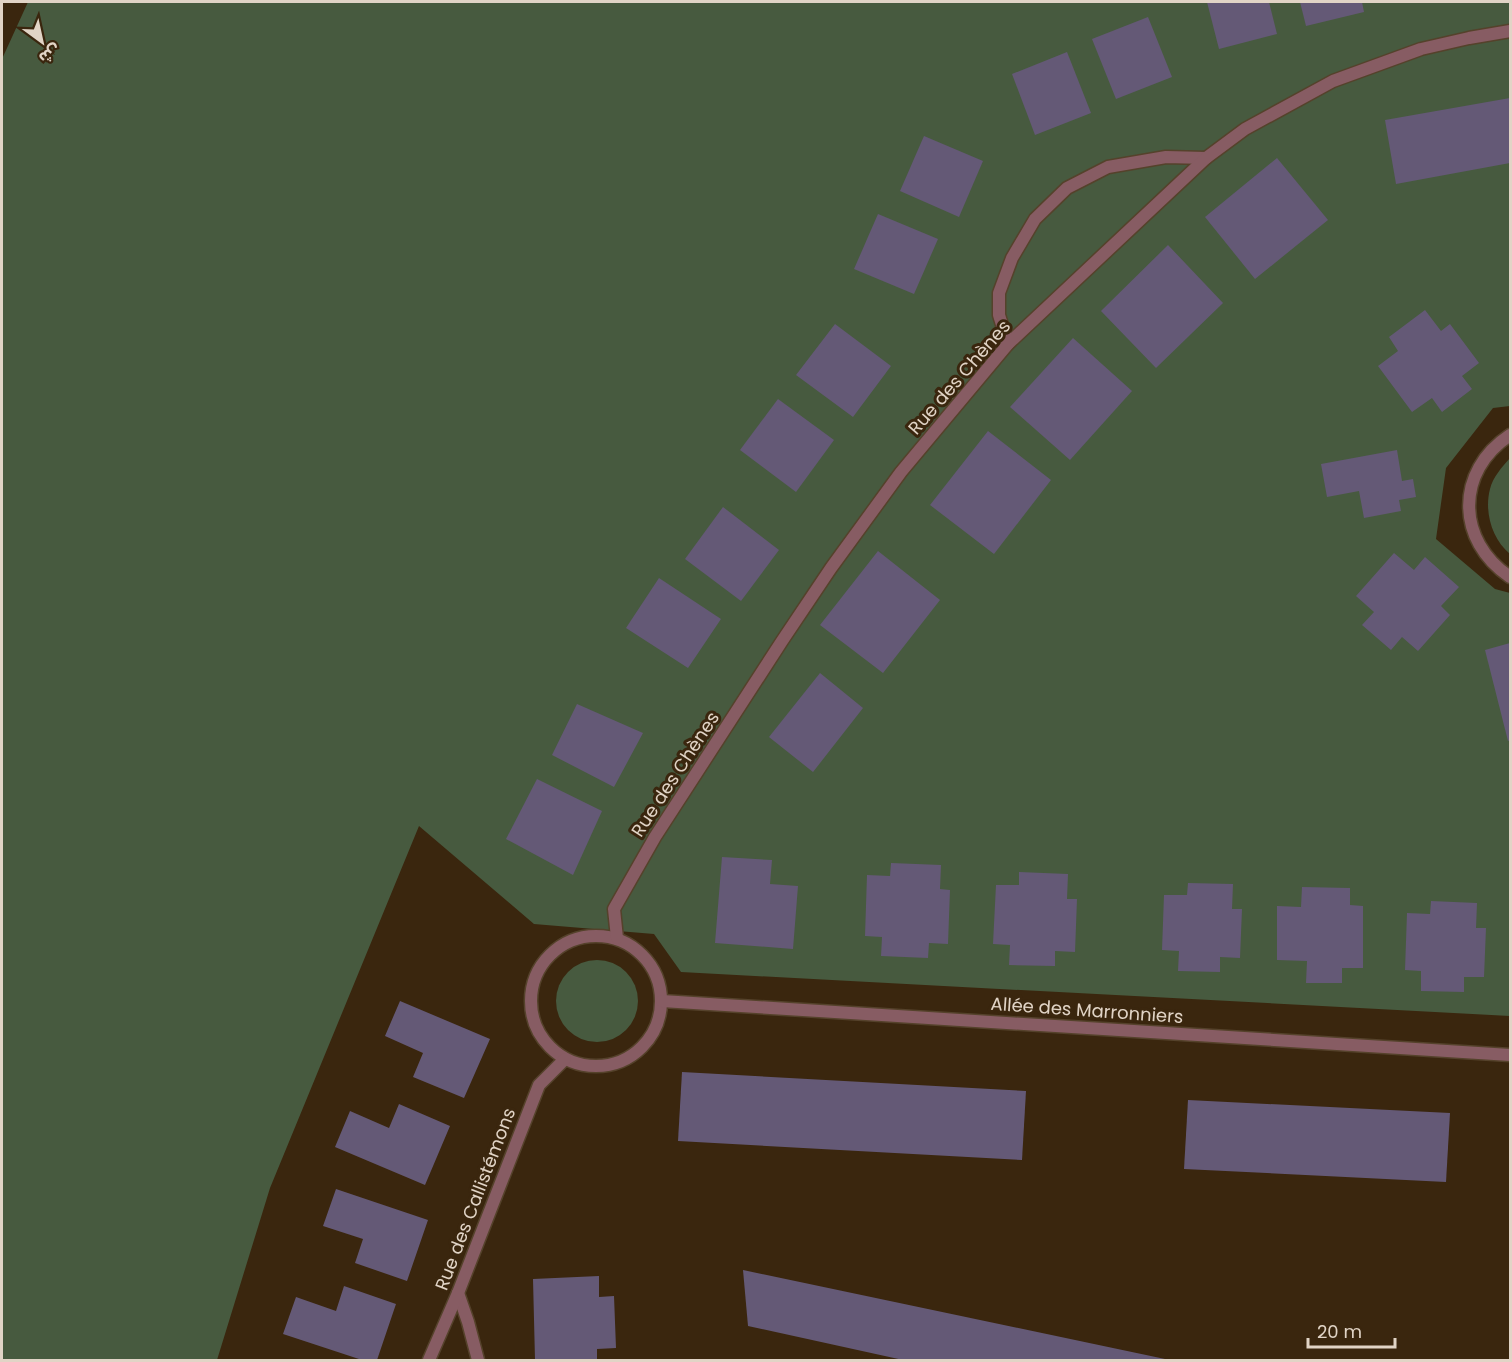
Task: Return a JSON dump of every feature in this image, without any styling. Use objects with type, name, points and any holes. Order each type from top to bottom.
[{"type":"street","name":"Rue des Chènes","points":[[617,938],[614,909],[655,837],[782,641],[901,471],[1008,344],[1206,158],[1245,129],[1333,81],[1421,49],[1510,31]]},
{"type":"street","points":[[1008,344],[999,315],[999,293],[1012,258],[1035,219],[1066,189],[1108,166],[1166,157],[1206,158]]},
{"type":"street","points":[[1510,435],[1493,448],[1479,467],[1471,488],[1469,511],[1474,533],[1484,554],[1510,577]]},
{"type":"street","points":[[597,935],[617,938],[636,948],[650,963],[659,981],[662,1001],[658,1022],[649,1040],[634,1054],[616,1063],[595,1066],[566,1059],[556,1053],[542,1038],[533,1018],[531,996],[536,975],[548,957],[565,943],[597,935]]},
{"type":"street","name":"Allée des Marronniers","points":[[662,1001],[1510,1055]]},
{"type":"street","name":"Rue des Callistémons","points":[[429,1360],[458,1293],[539,1085],[566,1059]]},
{"type":"street","points":[[458,1293],[478,1360]]},
{"type":"green space","points":[[28,2],[1510,2],[1510,406],[1493,408],[1446,468],[1436,539],[1495,589],[1510,593],[1510,1016],[681,972],[654,934],[534,924],[419,826],[270,1188],[217,1360],[2,1360],[2,59]]},
{"type":"green space","points":[[1510,458],[1510,554],[1494,533],[1489,516],[1488,498],[1493,480]]},
{"type":"green space","points":[[597,960],[613,963],[626,972],[635,985],[638,1001],[635,1017],[626,1030],[613,1039],[597,1042],[581,1039],[568,1030],[559,1017],[556,1001],[559,985],[568,972],[581,963]]},
{"type":"building","points":[[1207,2],[1269,2],[1277,34],[1219,49]]},
{"type":"building","points":[[1300,2],[1362,2],[1364,12],[1306,26]]},
{"type":"building","points":[[1148,17],[1172,77],[1116,99],[1092,39]]},
{"type":"building","points":[[1067,52],[1091,113],[1035,135],[1012,74]]},
{"type":"building","points":[[1510,98],[1510,163],[1396,184],[1385,120]]},
{"type":"building","points":[[924,136],[983,161],[959,217],[900,191]]},
{"type":"building","points":[[1277,158],[1328,220],[1255,279],[1205,217]]},
{"type":"building","points":[[878,214],[938,239],[914,294],[854,269]]},
{"type":"building","points":[[1168,245],[1223,303],[1156,368],[1101,311]]},
{"type":"building","points":[[1425,310],[1441,331],[1450,324],[1479,363],[1462,376],[1472,389],[1442,412],[1432,398],[1412,412],[1378,366],[1398,351],[1389,337]]},
{"type":"building","points":[[835,324],[891,366],[853,417],[796,375]]},
{"type":"building","points":[[1073,338],[1132,391],[1070,460],[1010,407]]},
{"type":"building","points":[[778,399],[834,440],[796,492],[740,450]]},
{"type":"building","points":[[988,431],[1051,480],[994,554],[930,505]]},
{"type":"building","points":[[1397,450],[1402,481],[1413,479],[1416,497],[1399,500],[1401,511],[1364,518],[1359,491],[1327,497],[1321,464]]},
{"type":"building","points":[[723,507],[779,550],[741,601],[685,559]]},
{"type":"building","points":[[878,551],[940,600],[883,673],[820,625]]},
{"type":"building","points":[[1394,553],[1414,570],[1425,557],[1459,587],[1441,606],[1450,615],[1418,651],[1402,637],[1391,650],[1362,625],[1374,612],[1356,596]]},
{"type":"building","points":[[659,578],[721,619],[688,668],[626,628]]},
{"type":"building","points":[[1510,643],[1510,740],[1508,741],[1485,650]]},
{"type":"building","points":[[820,673],[863,708],[813,772],[769,737]]},
{"type":"building","points":[[577,704],[643,733],[614,787],[552,755]]},
{"type":"building","points":[[537,779],[602,811],[573,875],[506,839]]},
{"type":"building","points":[[722,857],[772,860],[770,884],[798,886],[793,949],[715,943]]},
{"type":"building","points":[[891,863],[941,865],[940,889],[950,890],[948,944],[929,943],[928,958],[881,956],[882,937],[865,936],[867,875],[890,876]]},
{"type":"building","points":[[1019,872],[1068,874],[1067,899],[1077,899],[1075,952],[1055,951],[1055,966],[1009,965],[1010,945],[993,944],[996,885],[1019,885]]},
{"type":"building","points":[[1188,883],[1233,884],[1232,909],[1242,909],[1240,958],[1220,957],[1220,972],[1178,971],[1179,951],[1162,950],[1164,895],[1187,895]]},
{"type":"building","points":[[1302,887],[1350,888],[1350,905],[1363,906],[1363,968],[1342,968],[1342,983],[1306,983],[1307,961],[1277,960],[1277,906],[1301,907]]},
{"type":"building","points":[[1431,901],[1477,903],[1476,928],[1486,928],[1484,977],[1464,977],[1464,992],[1421,991],[1421,971],[1405,970],[1407,913],[1430,914]]},
{"type":"building","points":[[400,1001],[490,1039],[464,1098],[413,1077],[423,1053],[385,1036]]},
{"type":"building","points":[[682,1072],[1026,1091],[1022,1160],[678,1141]]},
{"type":"building","points":[[1188,1100],[1450,1113],[1446,1182],[1184,1169]]},
{"type":"building","points":[[399,1104],[450,1126],[425,1185],[335,1147],[350,1111],[389,1128]]},
{"type":"building","points":[[336,1189],[428,1220],[407,1281],[355,1263],[363,1239],[323,1226]]},
{"type":"building","points":[[743,1270],[1165,1360],[903,1360],[748,1326]]},
{"type":"building","points":[[599,1276],[599,1297],[614,1296],[616,1348],[597,1349],[597,1360],[535,1360],[533,1279]]},
{"type":"building","points":[[344,1286],[396,1304],[377,1360],[362,1360],[283,1334],[296,1297],[336,1311]]}]
